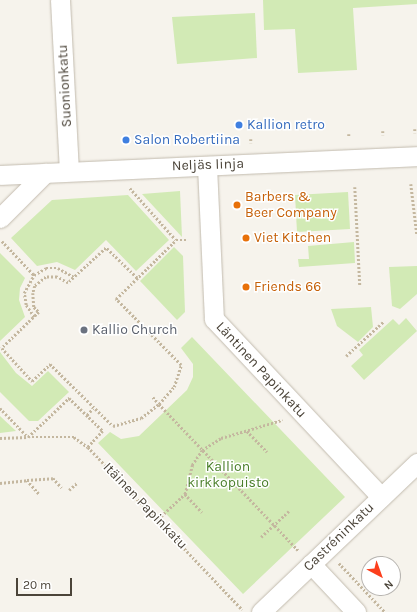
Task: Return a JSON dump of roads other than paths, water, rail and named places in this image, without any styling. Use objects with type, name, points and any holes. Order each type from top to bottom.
[{"type":"street","name":"Suonionkatu","points":[[60,0],[69,172]]},
{"type":"street","name":"Neljäs linja","points":[[0,176],[417,156]]},
{"type":"street","name":"Läntinen Papinkatu","points":[[207,166],[214,319],[381,497]]},
{"type":"street","points":[[0,218],[45,173]]},
{"type":"street","name":"Castréninkatu","points":[[262,612],[417,463]]},
{"type":"street","points":[[311,564],[356,612]]},
{"type":"place","name":"Kallion retro","points":[[239,125]]},
{"type":"place","name":"Salon Robertiina","points":[[126,140]]},
{"type":"place","name":"Barbers & Beer Company","points":[[237,205]]},
{"type":"place","name":"Viet Kitchen","points":[[246,238]]},
{"type":"place","name":"Friends 66","points":[[246,287]]},
{"type":"place","name":"Kallio Church","points":[[84,330]]},
{"type":"park label","name":"Kallion kirkkopuisto","points":[[228,476]]}]
